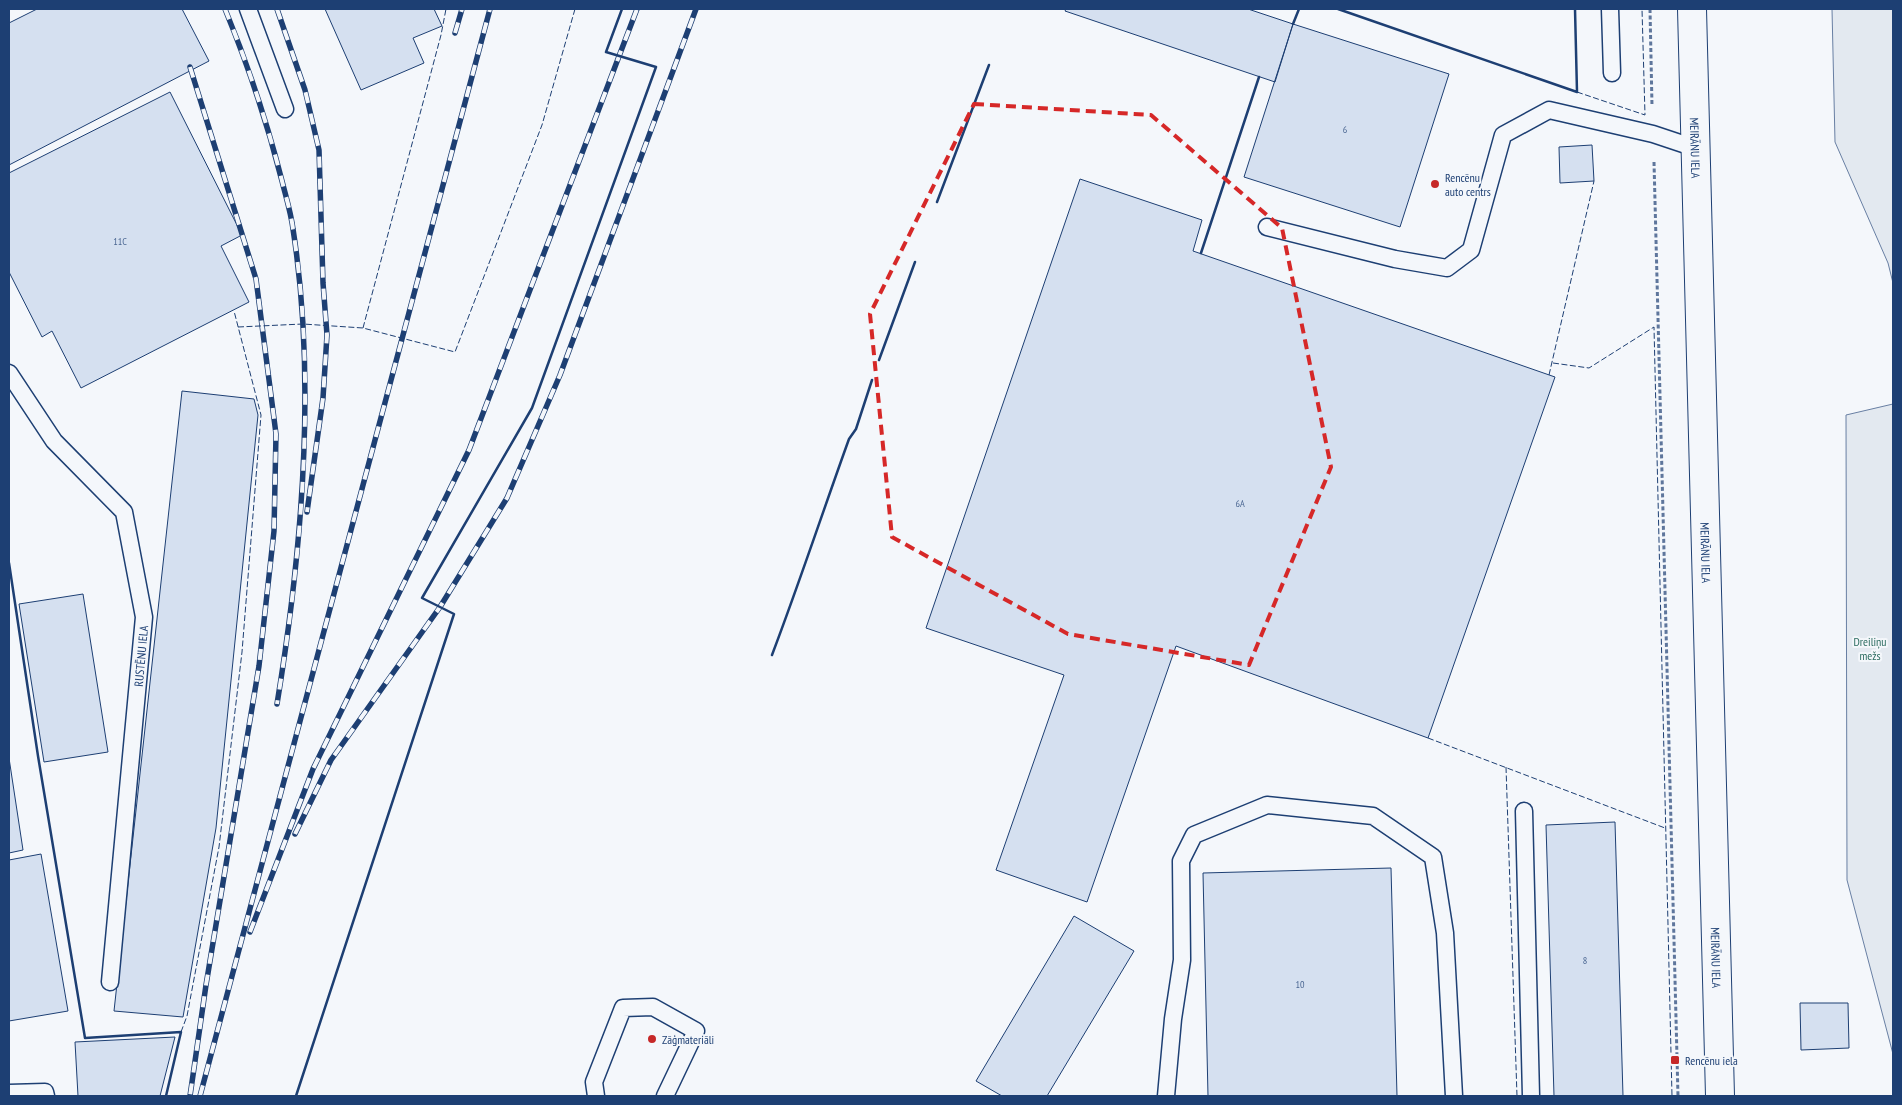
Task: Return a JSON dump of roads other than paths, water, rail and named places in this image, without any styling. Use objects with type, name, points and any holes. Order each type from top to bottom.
[{"type":"street","name":"MEIRĀNU IELA","points":[[1692,9],[1720,1096]]},
{"type":"lane","points":[[248,9],[285,109]]},
{"type":"lane","points":[[1610,9],[1612,73]]},
{"type":"lane","points":[[1267,227],[1395,259],[1448,268],[1471,250],[1503,135],[1549,110],[1653,134],[1695,148]]},
{"type":"lane","name":"RUSTĒNU IELA","points":[[9,373],[54,441],[124,512],[144,617],[110,982]]},
{"type":"lane","points":[[1166,1096],[1173,1019],[1182,960],[1181,861],[1194,835],[1267,805],[1373,816],[1433,857],[1445,933],[1454,1096]]},
{"type":"lane","points":[[1524,811],[1531,1096]]},
{"type":"lane","points":[[596,1096],[594,1082],[623,1008],[653,1007],[696,1032],[664,1096]]},
{"type":"lane","points":[[9,1093],[45,1092],[46,1096]]},
{"type":"railway","points":[[225,9],[242,51],[276,159],[291,217],[300,287],[304,347],[303,467],[293,587],[277,704]]},
{"type":"railway","points":[[277,9],[305,90],[319,150],[323,283],[327,335],[323,398],[307,512]]},
{"type":"railway","points":[[455,33],[462,9]]},
{"type":"railway","points":[[200,1096],[490,9]]},
{"type":"railway","points":[[250,932],[313,769],[469,450],[637,9]]},
{"type":"railway","points":[[295,834],[331,760],[440,607],[507,498],[560,375],[696,9]]},
{"type":"railway","points":[[190,67],[256,279],[276,434],[274,531],[259,666],[206,985],[190,1096]]},
{"type":"place","name":"Rencēnu auto centrs","points":[[1435,184]]},
{"type":"place","name":"Zāģmateriāli","points":[[652,1039]]},
{"type":"place","name":"Rencēnu iela","points":[[1675,1060]]},
{"type":"park label","name":"Dreiliņu mežs","points":[[1870,648]]}]
